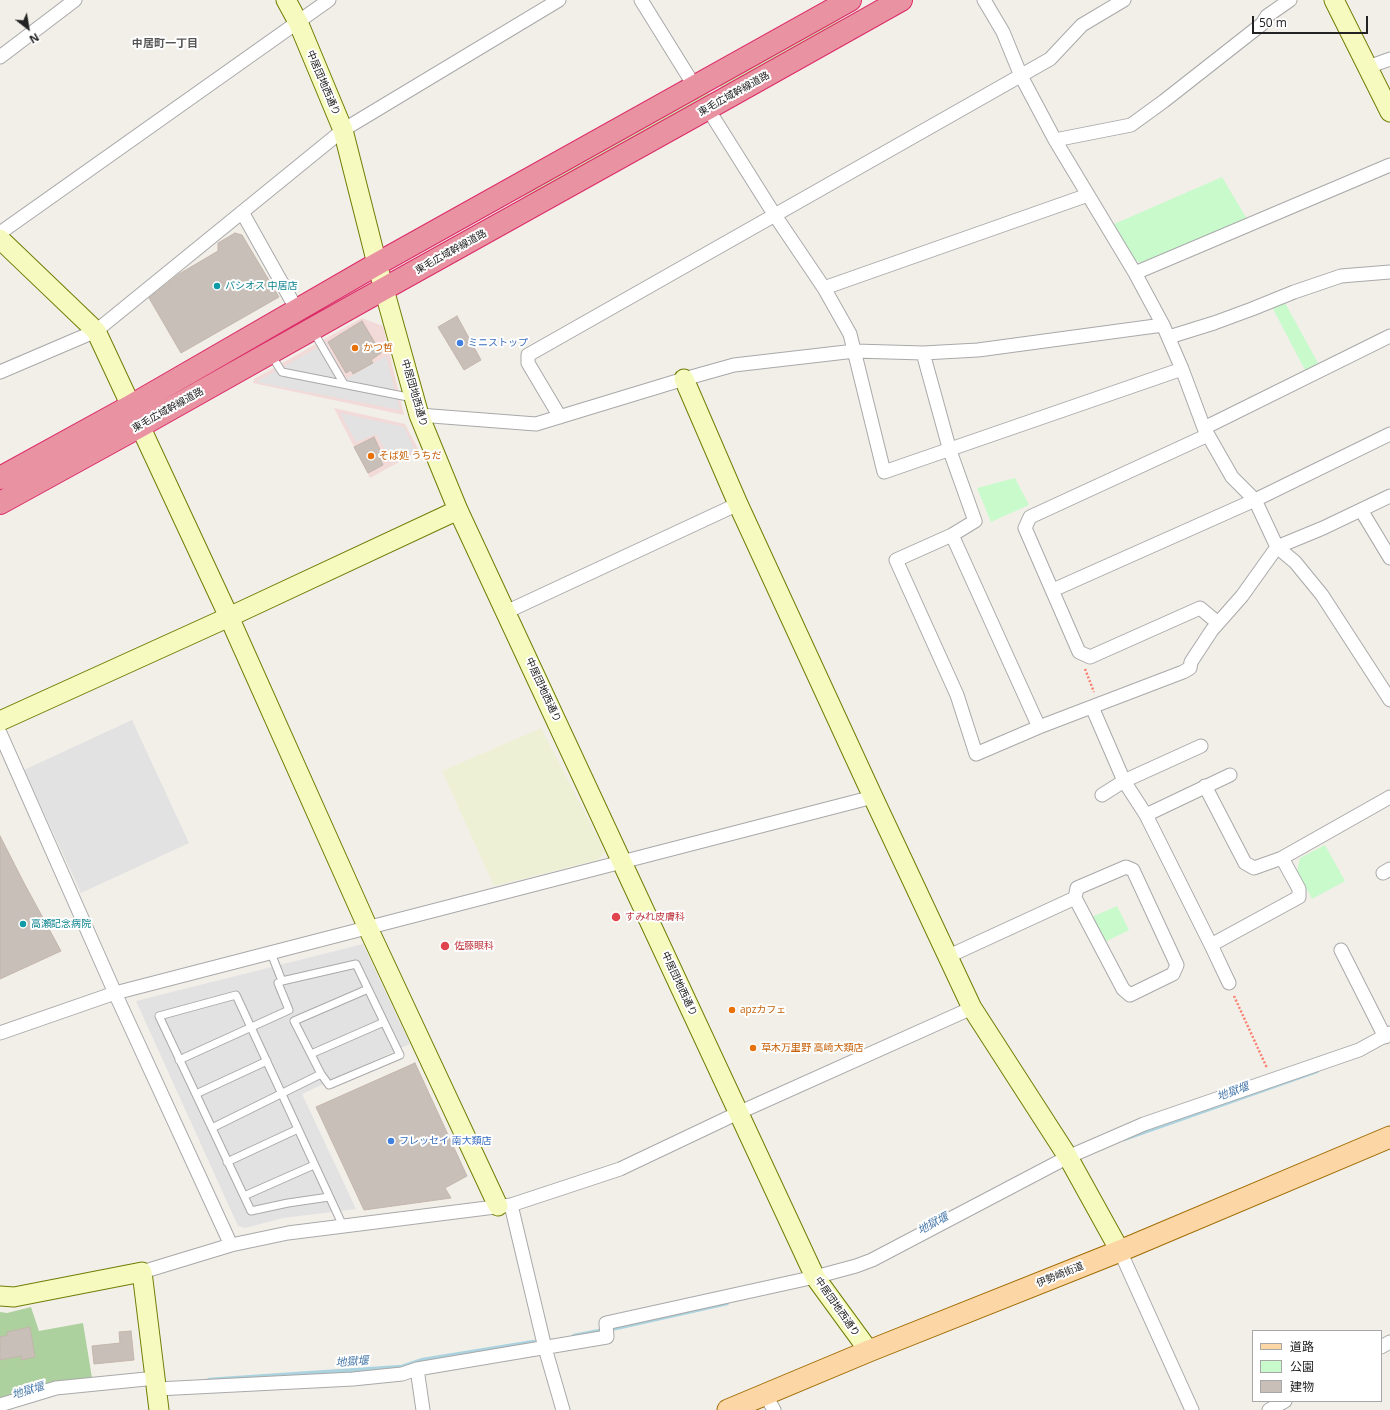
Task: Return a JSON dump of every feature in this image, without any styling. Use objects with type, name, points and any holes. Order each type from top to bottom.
[{"type":"highway","points":[[0,478],[131,406],[377,264],[850,0]]},
{"type":"highway","name":"東毛広域幹線道路","points":[[0,503],[708,109],[900,0]]},
{"type":"main road","name":"伊勢崎街道","points":[[728,1410],[770,1402],[869,1351],[1120,1251],[1390,1137]]},
{"type":"street","points":[[0,56],[75,0]]},
{"type":"street","name":"中居団地西通り","points":[[286,0],[298,22],[343,130],[377,264],[417,407],[458,510],[815,1277],[869,1351]]},
{"type":"street","points":[[0,233],[330,0]]},
{"type":"street","points":[[0,372],[96,331],[343,130],[559,0]]},
{"type":"street","points":[[641,0],[695,87]]},
{"type":"street","points":[[984,0],[1003,32],[1021,76],[1055,140],[1135,273],[1163,325],[1206,431],[1232,477],[1255,500],[1277,547],[1295,562],[1322,595],[1390,700]]},
{"type":"street","points":[[560,417],[528,363],[528,354],[1050,59],[1082,25],[1124,0]]},
{"type":"street","points":[[1055,140],[1130,125],[1164,102],[1262,24],[1267,16],[1290,0]]},
{"type":"street","points":[[1334,0],[1390,112]]},
{"type":"street","points":[[1368,68],[1390,59]]},
{"type":"street","points":[[708,109],[774,214],[824,288],[850,334],[884,472],[950,451],[1182,369]]},
{"type":"street","points":[[1135,273],[1390,165]]},
{"type":"street","points":[[824,288],[1088,195]]},
{"type":"street","points":[[242,212],[298,310]]},
{"type":"street","points":[[0,239],[96,331],[131,406]]},
{"type":"street","points":[[1169,337],[1214,323],[1294,292],[1341,276],[1390,272]]},
{"type":"street","points":[[417,407],[536,424],[734,365],[855,351],[923,353],[978,350],[1163,325]]},
{"type":"street","points":[[1218,623],[1200,608],[1090,657],[1079,652],[1026,528],[1030,517],[1206,431],[1390,336]]},
{"type":"street","points":[[923,353],[950,451],[975,522],[952,535],[896,560],[956,695],[976,754],[1039,727],[1190,668],[1191,662],[1218,623],[1242,596],[1277,547],[1323,528],[1390,496]]},
{"type":"street","points":[[684,379],[738,504],[972,1008],[1068,1157],[1120,1251],[1192,1410]]},
{"type":"street","points":[[140,426],[229,617],[368,928],[505,1206],[563,1410]]},
{"type":"street","points":[[1053,590],[1255,500],[1390,434]]},
{"type":"street","points":[[506,612],[738,504]]},
{"type":"street","points":[[0,721],[229,617],[458,510]]},
{"type":"street","points":[[1361,510],[1390,558]]},
{"type":"street","points":[[952,535],[1039,727]]},
{"type":"street","points":[[1095,705],[1124,781],[1146,816],[1212,944],[1229,983]]},
{"type":"street","points":[[0,733],[115,993],[231,1245]]},
{"type":"street","points":[[1102,795],[1124,781],[1201,746]]},
{"type":"street","points":[[1146,816],[1230,775]]},
{"type":"street","points":[[1205,786],[1245,863],[1254,868],[1282,858],[1390,797]]},
{"type":"street","points":[[0,1033],[115,993],[873,797]]},
{"type":"street","points":[[1212,944],[1299,898],[1299,889],[1282,858]]},
{"type":"street","points":[[1126,867],[1133,870],[1178,965],[1173,974],[1130,995],[1124,989],[1075,898],[1077,888],[1126,867]]},
{"type":"street","points":[[949,956],[1075,898]]},
{"type":"street","points":[[0,1405],[56,1388],[353,1379],[402,1374],[417,1369],[607,1337],[606,1323],[815,1277],[872,1260],[1068,1157],[1144,1124],[1359,1050],[1388,1035],[1341,950]]},
{"type":"street","points":[[0,1296],[14,1297],[142,1272],[231,1245],[288,1233],[505,1206],[620,1169],[738,1113],[972,1008]]},
{"type":"street","points":[[142,1272],[159,1410]]},
{"type":"street","points":[[417,1369],[423,1410]]},
{"type":"street","points":[[1269,1410],[1283,1402]]},
{"type":"lane","points":[[311,329],[344,384]]},
{"type":"lane","points":[[270,353],[282,372],[344,384],[417,407]]},
{"type":"lane","points":[[272,953],[282,981]]},
{"type":"lane","points":[[356,964],[400,1055],[329,1085],[321,1074],[289,1010],[278,983],[282,981],[356,964]]},
{"type":"lane","points":[[294,1021],[368,989]]},
{"type":"lane","points":[[329,1197],[288,1203],[251,1211],[159,1016],[236,994],[343,1226]]},
{"type":"lane","points":[[179,1060],[289,1010]]},
{"type":"lane","points":[[311,1054],[384,1022]]},
{"type":"lane","points":[[196,1094],[267,1061]]},
{"type":"lane","points":[[212,1128],[321,1074]]},
{"type":"lane","points":[[227,1162],[298,1129]]},
{"type":"lane","points":[[244,1196],[314,1165]]},
{"type":"path","points":[[1086,655],[1082,663],[1095,705]]},
{"type":"path","points":[[1229,983],[1273,1079]]},
{"type":"shaded area","points":[[362,318],[383,326],[404,415],[253,383],[254,379]]},
{"type":"shaded area","points":[[326,343],[346,379],[386,356],[400,410],[256,382]]},
{"type":"shaded area","points":[[334,408],[405,424],[419,451],[370,478]]},
{"type":"shaded area","points":[[340,413],[404,427],[415,450],[392,462],[376,434],[356,442]]},
{"type":"shaded area","points":[[132,720],[189,843],[81,893],[24,770]]},
{"type":"shaded area","points":[[363,944],[410,1044],[302,1094],[356,1209],[283,1218],[245,1228],[238,1226],[136,1001]]},
{"type":"green space","points":[[868,8],[723,91],[718,83],[817,30]]},
{"type":"green space","points":[[707,90],[711,98],[578,173],[513,201],[413,256]]},
{"type":"green space","points":[[1222,177],[1247,219],[1141,263],[1135,260],[1114,224]]},
{"type":"green space","points":[[1284,301],[1318,363],[1305,370],[1272,307]]},
{"type":"green space","points":[[1015,478],[1029,505],[991,522],[977,488]]},
{"type":"green space","points":[[541,728],[605,852],[598,860],[494,886],[442,771]]},
{"type":"green space","points":[[1325,845],[1345,881],[1312,899],[1297,871],[1300,858]]},
{"type":"green space","points":[[1117,906],[1129,930],[1105,942],[1092,917]]},
{"type":"green space","points":[[31,1307],[39,1331],[83,1323],[92,1378],[0,1400],[0,1312],[7,1313]]},
{"type":"building","name":"パシオス 中居店","points":[[235,233],[242,235],[279,297],[181,353],[149,298],[179,274],[218,251],[218,243]]},
{"type":"building","name":"ミニストップ","points":[[457,316],[481,360],[464,370],[438,327]]},
{"type":"building","name":"かつ哲","points":[[362,321],[381,353],[371,360],[373,363],[353,374],[351,370],[346,373],[328,342]]},
{"type":"building","name":"そば処 うちだ","points":[[374,437],[383,456],[380,458],[383,465],[368,473],[354,447]]},
{"type":"building","name":"高瀬記念病院","points":[[0,836],[61,951],[0,979]]},
{"type":"building","name":"フレッセイ 南大類店","points":[[415,1063],[467,1176],[445,1188],[451,1198],[364,1210],[316,1107]]},
{"type":"building","points":[[30,1327],[35,1357],[21,1360],[21,1356],[0,1360],[0,1337],[8,1335],[7,1332]]},
{"type":"building","points":[[131,1331],[134,1360],[94,1364],[92,1346],[120,1343],[119,1332]]},
{"type":"waterway","name":"地獄堰","points":[[1124,1139],[1317,1071]]},
{"type":"waterway","name":"地獄堰","points":[[611,1329],[727,1303]]},
{"type":"waterway","name":"地獄堰","points":[[574,1336],[600,1331]]},
{"type":"waterway","name":"地獄堰","points":[[209,1380],[402,1367],[423,1360],[534,1342]]},
{"type":"place","name":"パシオス 中居店","points":[[217,286]]},
{"type":"place","name":"ミニストップ","points":[[460,343]]},
{"type":"place","name":"かつ哲","points":[[355,348]]},
{"type":"place","name":"そば処 うちだ","points":[[371,456]]},
{"type":"place","name":"すみれ皮膚科","points":[[616,917]]},
{"type":"place","name":"高瀬記念病院","points":[[23,924]]},
{"type":"place","name":"佐藤眼科","points":[[445,946]]},
{"type":"place","name":"apzカフェ","points":[[732,1010]]},
{"type":"place","name":"草木万里野 高崎大類店","points":[[753,1048]]},
{"type":"place","name":"フレッセイ 南大類店","points":[[391,1141]]},
{"type":"district","name":"中居町一丁目","points":[[165,44]]}]
